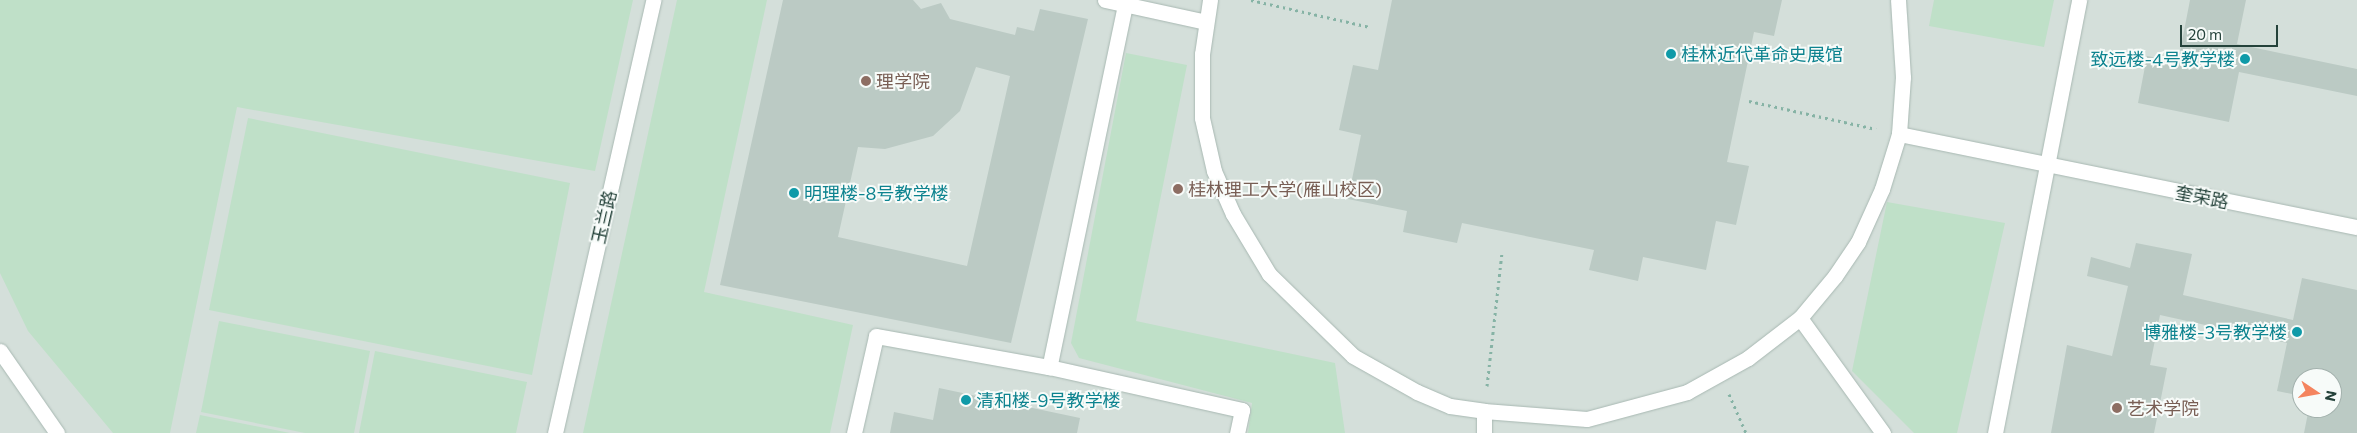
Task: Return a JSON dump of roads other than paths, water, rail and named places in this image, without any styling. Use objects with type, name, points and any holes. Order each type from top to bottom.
[{"type":"street","name":"玉兰路","points":[[555,433],[653,0]]},
{"type":"street","points":[[1105,0],[1125,2],[1206,22]]},
{"type":"street","points":[[1210,0],[1206,22],[1202,118],[1214,171],[1232,214],[1270,274],[1308,318],[1360,361],[1417,392],[1450,406],[1587,426],[1687,392],[1721,374],[1800,318],[1858,242],[1882,189],[1899,134],[1903,77],[1898,0]]},
{"type":"street","points":[[1994,433],[2048,166],[2079,0]]},
{"type":"street","points":[[1049,367],[1125,2]]},
{"type":"street","name":"奎荣路","points":[[1899,134],[2048,166],[2357,227]]},
{"type":"street","points":[[1800,318],[1883,433]]},
{"type":"street","points":[[854,433],[876,336],[1049,367],[1242,410],[1237,433]]},
{"type":"street","points":[[0,351],[57,433]]},
{"type":"street","points":[[1484,411],[1484,433]]},
{"type":"place","name":"桂林近代革命史展馆","points":[[1671,54]]},
{"type":"place","name":"致远楼-4号教学楼","points":[[2245,59]]},
{"type":"place","name":"理学院","points":[[866,81]]},
{"type":"place","name":"桂林理工大学(雁山校区)","points":[[1178,189]]},
{"type":"place","name":"明理楼-8号教学楼","points":[[794,193]]},
{"type":"place","name":"博雅楼-3号教学楼","points":[[2297,332]]},
{"type":"place","name":"清和楼-9号教学楼","points":[[966,400]]},
{"type":"place","name":"艺术学院","points":[[2117,408]]}]
